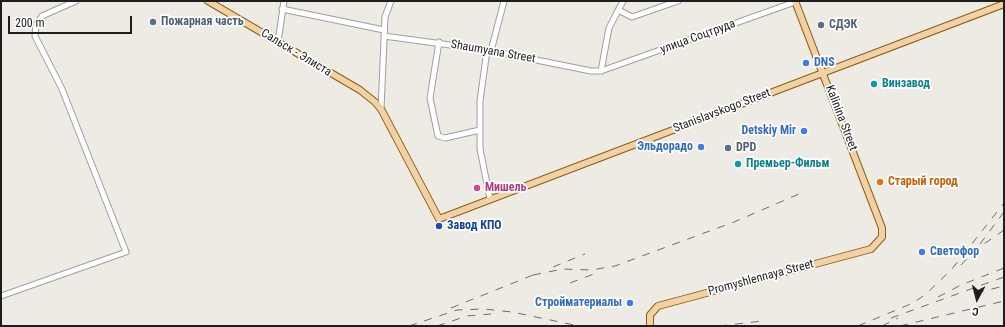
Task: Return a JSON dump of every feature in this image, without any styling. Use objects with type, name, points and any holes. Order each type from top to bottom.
[{"type":"main road","name":"Сальск - Элиста","points":[[208,1],[360,90],[381,109],[439,218]]},
{"type":"main road","name":"Kalinina Street","points":[[795,1],[824,73],[882,228],[882,237]]},
{"type":"main road","name":"Stanislavskogo Street","points":[[439,218],[1004,4]]},
{"type":"main road","name":"Promyshlennaya Street","points":[[650,326],[650,315],[658,306],[871,249],[882,237]]},
{"type":"street","points":[[1,296],[126,252],[62,89],[35,36],[36,24],[42,16],[76,1]]},
{"type":"street","points":[[278,42],[284,1]]},
{"type":"street","points":[[381,109],[385,17],[391,1]]},
{"type":"street","points":[[490,198],[480,149],[480,101],[489,50],[504,1]]},
{"type":"street","points":[[601,71],[609,28],[622,1]]},
{"type":"street","points":[[618,10],[632,17],[678,1]]},
{"type":"street","name":"улица Соцтруда","points":[[601,71],[795,1]]},
{"type":"street","points":[[282,8],[384,30]]},
{"type":"street","name":"Shaumyana Street","points":[[384,36],[439,42],[489,50],[592,71],[601,71]]},
{"type":"street","points":[[439,42],[430,98],[438,136],[445,138],[480,130]]},
{"type":"railway","points":[[533,275],[563,269],[591,270],[615,266],[734,222],[806,191]]},
{"type":"railway","points":[[858,326],[913,303],[926,294],[952,269],[1004,203]]},
{"type":"railway","points":[[980,244],[1004,212]]},
{"type":"railway","points":[[961,265],[974,251],[1004,230]]},
{"type":"railway","points":[[553,267],[585,254]]},
{"type":"railway","points":[[938,297],[961,285],[1004,268]]},
{"type":"railway","points":[[570,283],[599,272]]},
{"type":"railway","points":[[451,308],[538,273]]},
{"type":"railway","points":[[891,318],[1004,277]]},
{"type":"railway","points":[[976,293],[1004,286]]},
{"type":"railway","points":[[900,326],[1004,301]]},
{"type":"railway","points":[[409,326],[457,310],[484,309],[512,312],[579,326]]},
{"type":"railway","points":[[437,326],[467,316],[491,314]]},
{"type":"railway","points":[[882,326],[898,318]]},
{"type":"railway","points":[[719,326],[763,321]]},
{"type":"place","name":"Пожарная часть","points":[[153,22]]},
{"type":"place","name":"СДЭК","points":[[821,25]]},
{"type":"place","name":"DNS","points":[[806,63]]},
{"type":"place","name":"Винзавод","points":[[874,84]]},
{"type":"place","name":"Detskiy Mir","points":[[804,131]]},
{"type":"place","name":"Эльдорадо","points":[[701,147]]},
{"type":"place","name":"DPD","points":[[728,148]]},
{"type":"place","name":"Премьер-Фильм","points":[[738,164]]},
{"type":"place","name":"Старый город","points":[[880,182]]},
{"type":"place","name":"Мишель","points":[[477,188]]},
{"type":"place","name":"Завод КПО","points":[[439,226]]},
{"type":"place","name":"Светофор","points":[[922,252]]},
{"type":"place","name":"Стройматериалы","points":[[630,303]]}]
